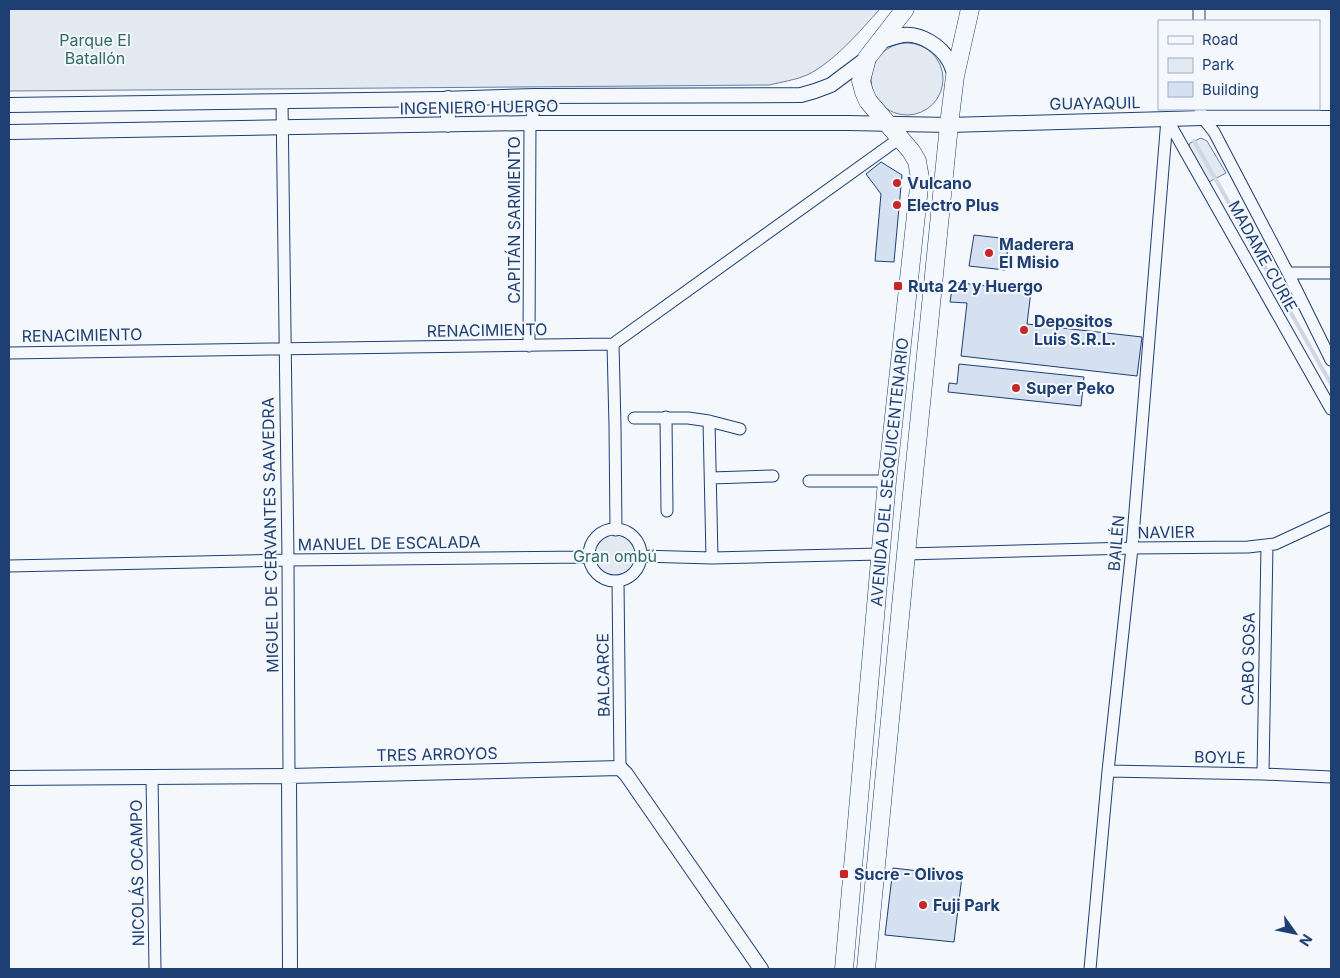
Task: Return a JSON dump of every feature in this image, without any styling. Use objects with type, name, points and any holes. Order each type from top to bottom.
[{"type":"main road","name":"AVENIDA DEL SESQUICENTENARIO","points":[[844,969],[888,481],[920,178],[917,161],[911,151],[868,101],[861,81],[867,58],[905,9]]},
{"type":"main road","name":"AVENIDA DEL SESQUICENTENARIO","points":[[866,969],[949,125],[955,76],[970,9]]},
{"type":"street","points":[[879,42],[904,35],[920,37],[940,48],[950,61],[955,76]]},
{"type":"street","name":"INGENIERO HUERGO","points":[[9,105],[535,96],[801,95],[815,92],[831,84],[867,58]]},
{"type":"street","name":"CAPITÁN SARMIENTO","points":[[529,346],[530,123],[534,111],[535,96]]},
{"type":"street","points":[[448,98],[448,124]]},
{"type":"street","name":"MIGUEL DE CERVANTES SAAVEDRA","points":[[282,101],[288,560],[290,969]]},
{"type":"street","name":"GUAYAQUIL","points":[[949,125],[1167,119],[1202,113],[1331,118]]},
{"type":"street","name":"MADAME CURIE","points":[[1202,113],[1214,132],[1288,273],[1331,360]]},
{"type":"street","name":"MADAME CURIE","points":[[1167,119],[1331,409]]},
{"type":"street","name":"BAILÉN","points":[[1090,969],[1108,772],[1132,548],[1167,119]]},
{"type":"street","name":"INGENIERO HUERGO","points":[[9,132],[530,123],[949,125]]},
{"type":"street","points":[[616,530],[613,344],[900,138]]},
{"type":"street","points":[[1288,273],[1331,273]]},
{"type":"street","name":"RENACIMIENTO","points":[[9,353],[613,344]]},
{"type":"street","points":[[666,417],[667,510]]},
{"type":"street","points":[[634,418],[666,417],[709,420],[740,429]]},
{"type":"street","points":[[709,420],[712,558]]},
{"type":"street","points":[[711,478],[773,476]]},
{"type":"street","points":[[809,481],[888,481]]},
{"type":"street","name":"NAVIER","points":[[906,554],[1248,547],[1275,544],[1331,518]]},
{"type":"street","points":[[616,530],[624,531],[637,540],[641,556],[640,564],[632,576],[618,581],[610,581],[602,578],[596,572],[592,565],[590,550],[596,538],[602,533],[616,530]]},
{"type":"street","name":"CABO SOSA","points":[[1262,774],[1267,545]]},
{"type":"street","points":[[641,556],[712,558],[881,554]]},
{"type":"street","name":"MANUEL DE ESCALADA","points":[[9,566],[288,560],[590,557]]},
{"type":"street","name":"BALCARCE","points":[[618,581],[620,768]]},
{"type":"street","points":[[620,768],[632,782],[761,969]]},
{"type":"street","name":"TRES ARROYOS","points":[[9,778],[289,776],[620,768]]},
{"type":"street","name":"BOYLE","points":[[1108,772],[1331,777]]},
{"type":"street","name":"NICOLÁS OCAMPO","points":[[152,777],[155,969]]},
{"type":"green space","name":"Parque El Batallón","points":[[9,9],[880,9],[846,45],[817,69],[798,78],[769,85],[9,91]]},
{"type":"green space","points":[[907,43],[927,49],[937,59],[943,79],[937,99],[927,109],[907,115],[887,109],[877,99],[871,79],[877,59],[887,49]]},
{"type":"green space","points":[[1201,138],[1207,141],[1226,173],[1205,184],[1188,150],[1190,143]]},
{"type":"green space","name":"Gran ombú","points":[[619,534],[631,540],[636,547],[636,565],[631,572],[624,577],[611,578],[603,575],[596,568],[593,552],[596,544],[603,537]]},
{"type":"building","points":[[881,162],[902,175],[894,262],[875,261],[881,194],[866,174]]},
{"type":"building","name":"Maderera El Misio","points":[[974,235],[1009,239],[1005,270],[969,266]]},
{"type":"building","name":"Depositos Luis S.R.L.","points":[[953,282],[1031,291],[1027,324],[1142,337],[1137,376],[961,356],[967,303],[950,302]]},
{"type":"building","name":"Super Peko","points":[[959,364],[1084,377],[1081,406],[948,392],[949,383],[957,384]]},
{"type":"building","name":"Fuji Park","points":[[893,868],[962,876],[954,942],[885,935]]},
{"type":"waterway","points":[[1194,141],[1331,384]]},
{"type":"place","name":"Vulcano","points":[[897,183]]},
{"type":"place","name":"Electro Plus","points":[[897,205]]},
{"type":"place","name":"Maderera El Misio","points":[[989,253]]},
{"type":"place","name":"Ruta 24 y Huergo","points":[[898,286]]},
{"type":"place","name":"Depositos Luis S.R.L.","points":[[1024,330]]},
{"type":"place","name":"Super Peko","points":[[1016,388]]},
{"type":"place","name":"Sucre - Olivos","points":[[844,874]]},
{"type":"place","name":"Fuji Park","points":[[923,905]]}]
